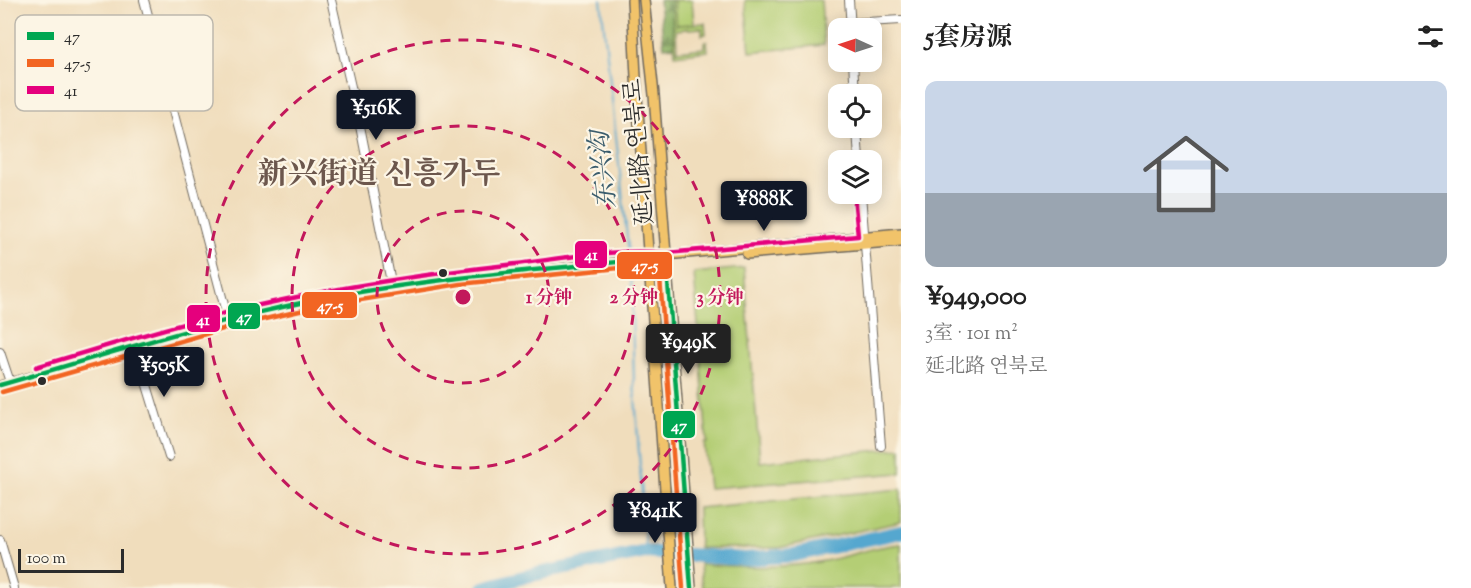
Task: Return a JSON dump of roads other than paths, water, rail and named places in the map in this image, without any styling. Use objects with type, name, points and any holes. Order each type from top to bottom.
[{"type":"main road","name":"延北路 연북로","points":[[632,0],[672,588]]},
{"type":"main road","name":"延北路 연북로","points":[[644,0],[654,95],[691,588]]},
{"type":"main road","points":[[649,259],[865,240],[901,233]]},
{"type":"main road","points":[[865,240],[901,241]]},
{"type":"street","points":[[144,0],[148,15]]},
{"type":"street","points":[[331,0],[360,126],[392,287]]},
{"type":"street","points":[[849,0],[850,18]]},
{"type":"street","points":[[882,22],[901,20]]},
{"type":"street","points":[[172,111],[228,320]]},
{"type":"street","points":[[862,204],[881,446]]},
{"type":"street","points":[[0,385],[135,345],[228,320],[316,300],[459,277],[649,259]]},
{"type":"street","points":[[135,345],[169,457]]},
{"type":"street","points":[[0,352],[10,382]]},
{"type":"street","points":[[0,541],[14,588]]},
{"type":"waterway","name":"东兴沟","points":[[601,0],[631,273],[634,382],[646,552]]},
{"type":"waterway","points":[[484,588],[527,576],[646,552],[745,559],[794,555],[901,532]]},
{"type":"district","name":"新兴街道 신흥가두","points":[[379,173]]}]
